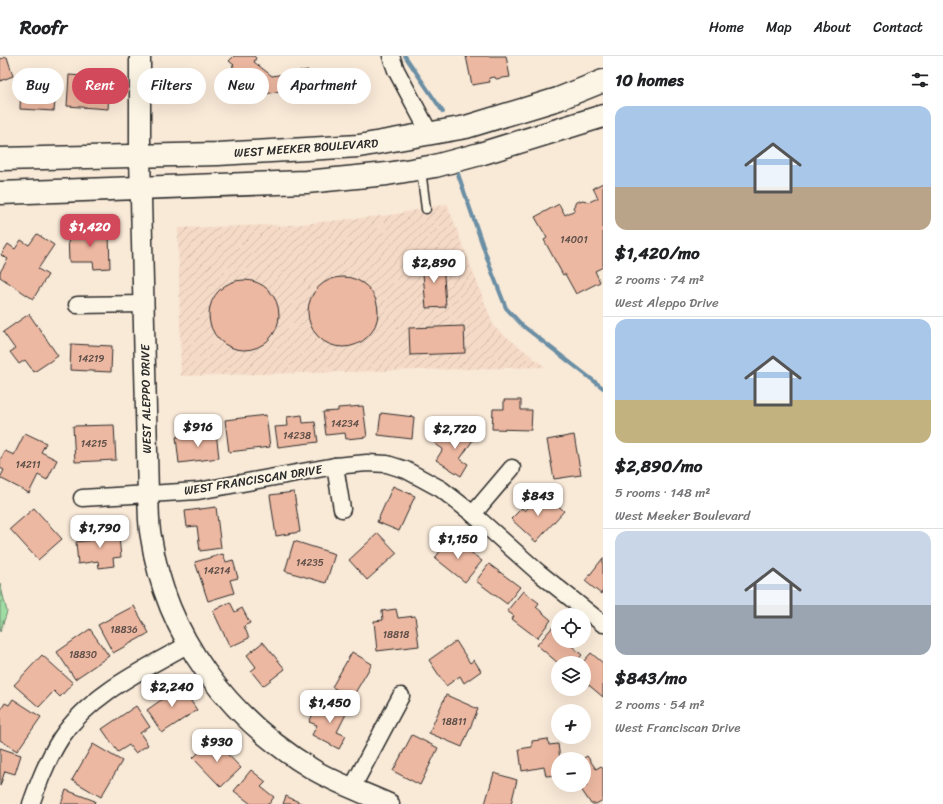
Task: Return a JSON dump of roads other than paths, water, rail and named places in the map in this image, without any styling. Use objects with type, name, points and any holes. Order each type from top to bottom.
[{"type":"main road","name":"WEST MEEKER BOULEVARD","points":[[0,159],[218,154],[359,146],[466,127],[558,99],[603,81]]},
{"type":"main road","points":[[0,193],[306,182],[387,174],[428,167],[480,154],[603,116]]},
{"type":"street","name":"WEST ALEPPO DRIVE","points":[[140,56],[140,156],[148,495],[150,536],[162,584],[187,645],[230,704],[278,746],[315,771],[389,804]]},
{"type":"street","points":[[391,56],[396,70],[430,134]]},
{"type":"street","points":[[77,305],[144,304]]},
{"type":"street","name":"WEST FRANCISCAN DRIVE","points":[[148,495],[198,491],[335,466],[367,462],[387,464],[406,470],[441,489],[473,514],[538,572],[603,624]]},
{"type":"street","name":"WEST FRANCISCAN DRIVE","points":[[335,466],[342,509]]},
{"type":"street","points":[[473,514],[512,468]]},
{"type":"street","points":[[82,498],[148,495]]},
{"type":"street","points":[[31,804],[49,759],[61,738],[80,715],[118,685],[187,645]]},
{"type":"street","points":[[352,788],[401,696]]},
{"type":"lane","points":[[426,209],[428,167]]},
{"type":"waterway","points":[[405,56],[443,112]]},
{"type":"waterway","points":[[458,174],[506,308],[523,326],[603,388]]}]
